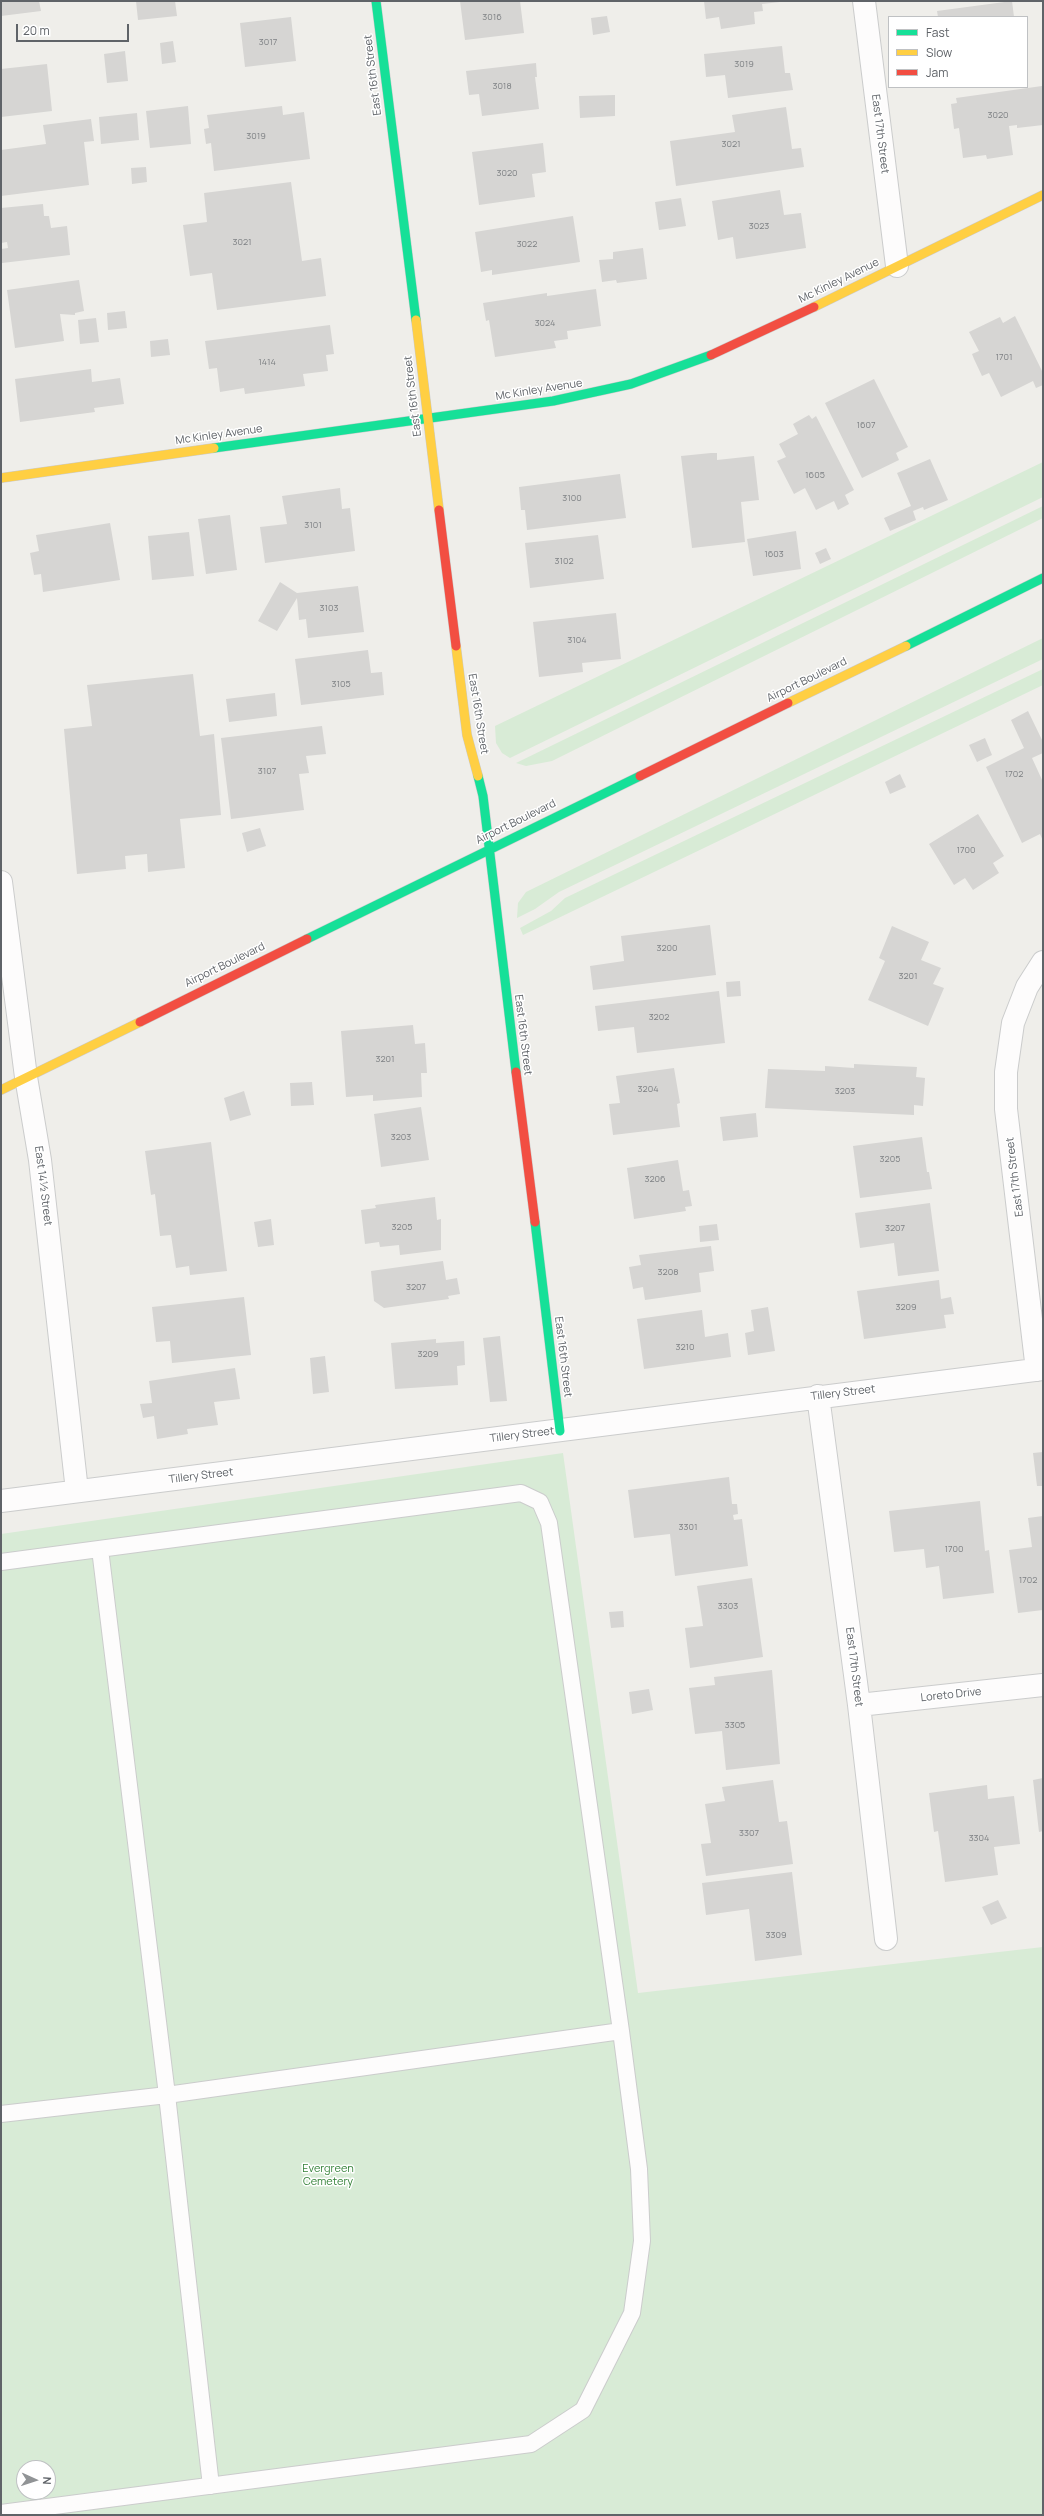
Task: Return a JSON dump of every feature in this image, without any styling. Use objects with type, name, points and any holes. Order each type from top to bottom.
[{"type":"street","name":"East 16th Street","points":[[376,1],[467,735],[483,796],[488,849],[560,1431]]},
{"type":"street","name":"East 17th Street","points":[[864,1],[897,266]]},
{"type":"street","name":"Mc Kinley Avenue","points":[[1,478],[553,401],[631,384],[714,354],[1043,195]]},
{"type":"street","name":"Airport Boulevard","points":[[1,1090],[488,849],[1043,578]]},
{"type":"street","name":"East 14½ Street","points":[[1,882],[26,1077],[40,1160],[77,1491]]},
{"type":"street","name":"East 17th Street","points":[[1040,1369],[1006,1109],[1006,1072],[1013,1023],[1027,987],[1043,962]]},
{"type":"street","name":"Tillery Street","points":[[1,1501],[1040,1369]]},
{"type":"street","name":"East 17th Street","points":[[818,1396],[859,1705],[886,1939]]},
{"type":"street","name":"Loreto Drive","points":[[859,1705],[1043,1685]]},
{"type":"lane","points":[[1,1562],[521,1493],[540,1502],[549,1523],[621,2031],[638,2169],[642,2241],[632,2313],[583,2410],[531,2444],[1,2513]]},
{"type":"lane","points":[[100,1549],[167,2095],[211,2486]]},
{"type":"lane","points":[[1,2114],[167,2095],[621,2031]]},
{"type":"green space","points":[[1043,462],[1043,497],[510,758],[502,753],[496,743],[495,726]]},
{"type":"green space","points":[[1043,506],[1043,518],[552,761],[526,766],[516,763]]},
{"type":"green space","points":[[1043,638],[1043,659],[559,892],[535,909],[517,918],[518,903],[526,892]]},
{"type":"green space","points":[[1043,669],[1043,685],[523,935],[520,928],[551,911],[565,898]]},
{"type":"green space","name":"Evergreen Cemetery","points":[[563,1453],[638,1993],[1043,1947],[1043,2515],[1,2515],[1,1534]]},
{"type":"building","points":[[1,1],[39,1],[41,11],[1,16]]},
{"type":"building","points":[[136,1],[175,1],[177,16],[138,20]]},
{"type":"building","points":[[460,1],[520,1],[524,33],[465,40]]},
{"type":"building","points":[[704,1],[780,2],[762,4],[763,11],[754,12],[755,24],[721,29],[719,17],[706,19]]},
{"type":"building","points":[[1012,1],[1014,16],[938,16],[937,11]]},
{"type":"building","points":[[607,16],[610,32],[593,35],[591,18]]},
{"type":"building","points":[[291,17],[296,61],[245,67],[240,23]]},
{"type":"building","points":[[173,41],[176,62],[162,64],[160,43]]},
{"type":"building","points":[[782,46],[785,73],[790,73],[793,90],[728,98],[725,75],[706,77],[704,54]]},
{"type":"building","points":[[125,51],[128,81],[107,83],[104,54]]},
{"type":"building","points":[[536,63],[537,77],[535,77],[539,109],[482,116],[479,94],[469,95],[466,71]]},
{"type":"building","points":[[47,64],[52,111],[1,117],[1,69]]},
{"type":"building","points":[[1042,86],[1043,125],[1017,128],[1017,125],[1009,126],[1013,155],[987,159],[986,155],[963,158],[959,128],[954,129],[951,104],[957,103],[956,98]]},
{"type":"building","points":[[615,95],[615,116],[580,118],[579,96]]},
{"type":"building","points":[[188,106],[191,144],[150,148],[146,111]]},
{"type":"building","points":[[282,106],[283,115],[304,112],[310,159],[214,171],[211,143],[206,144],[204,129],[209,128],[207,115]]},
{"type":"building","points":[[786,107],[792,149],[801,148],[804,167],[676,186],[670,141],[735,132],[732,115]]},
{"type":"building","points":[[137,113],[139,140],[101,144],[99,117]]},
{"type":"building","points":[[91,119],[94,141],[84,142],[89,185],[1,196],[1,150],[46,144],[43,125]]},
{"type":"building","points":[[543,143],[546,172],[532,174],[535,197],[479,205],[472,152]]},
{"type":"building","points":[[146,167],[147,182],[132,184],[131,168]]},
{"type":"building","points":[[291,182],[302,261],[321,258],[326,296],[217,310],[212,273],[190,276],[183,225],[207,222],[204,193]]},
{"type":"building","points":[[780,190],[784,215],[801,213],[806,248],[736,259],[733,237],[718,240],[712,201]]},
{"type":"building","points":[[681,198],[686,226],[659,230],[655,202]]},
{"type":"building","points":[[43,204],[44,216],[49,216],[51,228],[67,226],[70,255],[2,263],[1,249],[8,248],[7,242],[1,243],[1,208]]},
{"type":"building","points":[[573,216],[580,262],[492,275],[492,270],[481,272],[475,232]]},
{"type":"building","points":[[643,248],[647,279],[617,283],[616,280],[602,282],[599,260],[613,259],[613,252]]},
{"type":"building","points":[[79,280],[84,311],[75,313],[75,315],[60,314],[64,341],[15,348],[7,290]]},
{"type":"building","points":[[596,289],[601,326],[567,331],[568,339],[554,341],[556,348],[495,357],[489,320],[486,321],[483,303],[547,293],[547,296]]},
{"type":"building","points":[[125,311],[127,328],[108,330],[107,313]]},
{"type":"building","points":[[1015,316],[1043,373],[1043,385],[1036,388],[1033,381],[1001,397],[989,373],[982,376],[972,354],[979,351],[969,332],[1000,317],[1003,323]]},
{"type":"building","points":[[96,318],[99,342],[80,344],[78,320]]},
{"type":"building","points":[[330,325],[334,354],[326,355],[328,371],[303,374],[305,386],[245,394],[244,388],[220,392],[217,368],[209,369],[205,341]]},
{"type":"building","points":[[168,339],[170,355],[151,357],[150,341]]},
{"type":"building","points":[[91,369],[92,382],[120,378],[124,404],[94,408],[95,412],[20,422],[15,379]]},
{"type":"building","points":[[874,379],[908,447],[896,453],[899,460],[862,478],[825,403]]},
{"type":"building","points":[[809,415],[812,419],[816,416],[854,490],[845,495],[849,504],[838,510],[834,501],[816,510],[805,488],[794,494],[777,461],[786,457],[779,444],[798,434],[793,424]]},
{"type":"building","points":[[717,453],[717,460],[754,456],[759,500],[741,502],[745,542],[692,548],[681,456]]},
{"type":"building","points":[[930,459],[948,500],[924,510],[923,507],[913,511],[916,520],[890,531],[884,518],[911,506],[897,473]]},
{"type":"building","points":[[620,474],[626,518],[527,530],[525,510],[521,510],[519,487]]},
{"type":"building","points":[[340,488],[342,509],[350,508],[355,551],[265,563],[260,527],[287,524],[282,496]]},
{"type":"building","points":[[230,515],[237,570],[206,574],[198,519]]},
{"type":"building","points":[[110,523],[120,580],[43,592],[41,574],[34,575],[30,553],[39,551],[36,535]]},
{"type":"building","points":[[796,531],[801,569],[753,576],[747,539]]},
{"type":"building","points":[[189,532],[194,576],[152,580],[148,536]]},
{"type":"building","points":[[598,535],[604,579],[530,588],[525,543]]},
{"type":"building","points":[[826,548],[831,559],[820,564],[815,553]]},
{"type":"building","points":[[280,582],[297,593],[358,586],[364,632],[308,638],[306,619],[299,620],[297,598],[277,631],[258,621]]},
{"type":"building","points":[[616,613],[621,659],[582,663],[583,672],[539,677],[533,622]]},
{"type":"building","points":[[368,650],[371,673],[382,672],[384,695],[301,705],[295,659]]},
{"type":"building","points":[[193,674],[200,736],[214,734],[221,815],[180,819],[185,868],[148,872],[147,854],[125,856],[126,869],[77,874],[64,729],[92,726],[87,685]]},
{"type":"building","points":[[275,693],[277,716],[229,722],[226,699]]},
{"type":"building","points":[[1028,711],[1043,742],[1043,753],[1032,758],[1043,782],[1043,841],[1040,834],[1022,843],[986,767],[1024,748],[1011,720]]},
{"type":"building","points":[[322,726],[326,754],[306,756],[309,773],[299,774],[304,810],[231,819],[221,738]]},
{"type":"building","points":[[985,738],[992,755],[977,762],[969,745]]},
{"type":"building","points":[[900,774],[906,787],[890,794],[885,782]]},
{"type":"building","points":[[978,814],[1004,856],[993,863],[999,873],[973,890],[965,878],[954,885],[929,844]]},
{"type":"building","points":[[260,828],[266,846],[247,852],[242,833]]},
{"type":"building","points":[[710,925],[716,975],[593,990],[590,966],[624,961],[621,936]]},
{"type":"building","points":[[892,926],[929,942],[921,960],[941,968],[933,984],[944,988],[928,1026],[868,1000],[885,961],[879,958]]},
{"type":"building","points":[[740,981],[741,996],[727,997],[726,982]]},
{"type":"building","points":[[719,991],[725,1043],[637,1053],[634,1027],[598,1031],[595,1006]]},
{"type":"building","points":[[413,1025],[415,1044],[425,1043],[427,1073],[421,1073],[422,1097],[373,1101],[373,1095],[346,1097],[341,1031]]},
{"type":"building","points":[[854,1064],[917,1067],[916,1077],[925,1078],[923,1106],[914,1105],[914,1115],[765,1108],[768,1069],[825,1071],[825,1066],[854,1068]]},
{"type":"building","points":[[674,1068],[680,1103],[677,1104],[680,1127],[613,1135],[609,1104],[620,1103],[616,1076]]},
{"type":"building","points":[[312,1082],[314,1105],[291,1106],[290,1083]]},
{"type":"building","points":[[244,1091],[251,1115],[230,1121],[224,1098]]},
{"type":"building","points":[[421,1107],[429,1160],[381,1167],[374,1114]]},
{"type":"building","points":[[756,1113],[758,1137],[723,1141],[720,1117]]},
{"type":"building","points":[[922,1137],[927,1172],[929,1172],[932,1189],[860,1198],[853,1146]]},
{"type":"building","points":[[211,1142],[227,1271],[190,1275],[189,1266],[176,1268],[171,1235],[160,1236],[155,1194],[151,1195],[145,1151]]},
{"type":"building","points":[[678,1160],[683,1191],[689,1190],[692,1206],[685,1207],[686,1211],[634,1219],[627,1168]]},
{"type":"building","points":[[435,1197],[437,1220],[441,1219],[441,1250],[400,1255],[399,1245],[380,1247],[379,1242],[365,1244],[361,1210],[376,1208],[375,1205]]},
{"type":"building","points":[[930,1203],[939,1271],[898,1276],[894,1243],[860,1248],[855,1213]]},
{"type":"building","points":[[271,1219],[274,1245],[258,1247],[254,1222]]},
{"type":"building","points":[[717,1224],[719,1240],[700,1242],[699,1226]]},
{"type":"building","points":[[711,1246],[714,1271],[699,1273],[701,1292],[645,1300],[643,1287],[633,1289],[629,1267],[641,1265],[639,1255]]},
{"type":"building","points":[[443,1261],[446,1280],[457,1278],[460,1294],[448,1296],[449,1299],[384,1308],[374,1301],[371,1271]]},
{"type":"building","points":[[939,1280],[941,1299],[951,1297],[954,1314],[944,1315],[946,1328],[864,1339],[857,1291]]},
{"type":"building","points":[[244,1297],[251,1355],[172,1363],[170,1341],[156,1342],[152,1307]]},
{"type":"building","points":[[768,1307],[775,1351],[748,1355],[745,1333],[754,1331],[751,1310]]},
{"type":"building","points":[[702,1310],[705,1337],[728,1333],[731,1357],[644,1369],[637,1319]]},
{"type":"building","points":[[500,1336],[507,1401],[490,1402],[483,1338]]},
{"type":"building","points":[[436,1339],[436,1343],[464,1341],[465,1365],[457,1366],[458,1385],[395,1389],[391,1343]]},
{"type":"building","points":[[325,1356],[329,1392],[313,1394],[310,1358]]},
{"type":"building","points":[[235,1368],[240,1399],[214,1402],[218,1425],[187,1429],[188,1434],[157,1439],[154,1416],[143,1418],[140,1404],[152,1403],[149,1381]]},
{"type":"building","points":[[1043,1452],[1043,1486],[1037,1486],[1033,1453]]},
{"type":"building","points":[[729,1477],[732,1504],[737,1504],[738,1514],[733,1515],[734,1520],[742,1519],[748,1566],[675,1576],[670,1534],[634,1538],[628,1490]]},
{"type":"building","points":[[980,1501],[985,1551],[989,1550],[994,1593],[943,1599],[939,1566],[926,1568],[924,1549],[894,1552],[889,1511]]},
{"type":"building","points":[[1043,1516],[1043,1610],[1018,1613],[1009,1550],[1032,1547],[1028,1518]]},
{"type":"building","points":[[752,1578],[763,1657],[690,1668],[685,1628],[703,1626],[697,1586]]},
{"type":"building","points":[[623,1611],[624,1627],[611,1628],[609,1612]]},
{"type":"building","points":[[772,1670],[780,1764],[726,1770],[722,1731],[695,1734],[689,1688],[715,1685],[714,1677]]},
{"type":"building","points":[[649,1689],[653,1710],[632,1714],[629,1692]]},
{"type":"building","points":[[1043,1778],[1043,1831],[1039,1832],[1033,1780]]},
{"type":"building","points":[[773,1780],[779,1822],[787,1821],[793,1864],[706,1876],[701,1844],[711,1843],[705,1804],[725,1801],[722,1787]]},
{"type":"building","points":[[987,1785],[988,1799],[1014,1796],[1020,1844],[994,1847],[998,1875],[945,1882],[938,1831],[934,1832],[929,1793]]},
{"type":"building","points":[[792,1872],[802,1955],[755,1961],[749,1909],[706,1915],[702,1883]]},
{"type":"building","points":[[998,1900],[1007,1918],[991,1925],[982,1907]]},
{"type":"traffic: fast","points":[[376,1],[416,320]]},
{"type":"traffic: fast","points":[[214,448],[553,401],[631,384],[711,355]]},
{"type":"traffic: fast","points":[[906,646],[1043,578]]},
{"type":"traffic: fast","points":[[478,776],[483,796],[516,1072]]},
{"type":"traffic: fast","points":[[307,939],[640,776]]},
{"type":"traffic: fast","points":[[535,1222],[560,1431]]},
{"type":"traffic: slow","points":[[814,307],[1043,195]]},
{"type":"traffic: slow","points":[[416,320],[439,510]]},
{"type":"traffic: slow","points":[[1,478],[214,448]]},
{"type":"traffic: slow","points":[[456,646],[467,735],[478,776]]},
{"type":"traffic: slow","points":[[788,703],[906,646]]},
{"type":"traffic: slow","points":[[1,1090],[140,1022]]},
{"type":"traffic: jam","points":[[711,355],[814,307]]},
{"type":"traffic: jam","points":[[439,510],[456,646]]},
{"type":"traffic: jam","points":[[640,776],[788,703]]},
{"type":"traffic: jam","points":[[140,1022],[307,939]]},
{"type":"traffic: jam","points":[[516,1072],[535,1222]]}]
